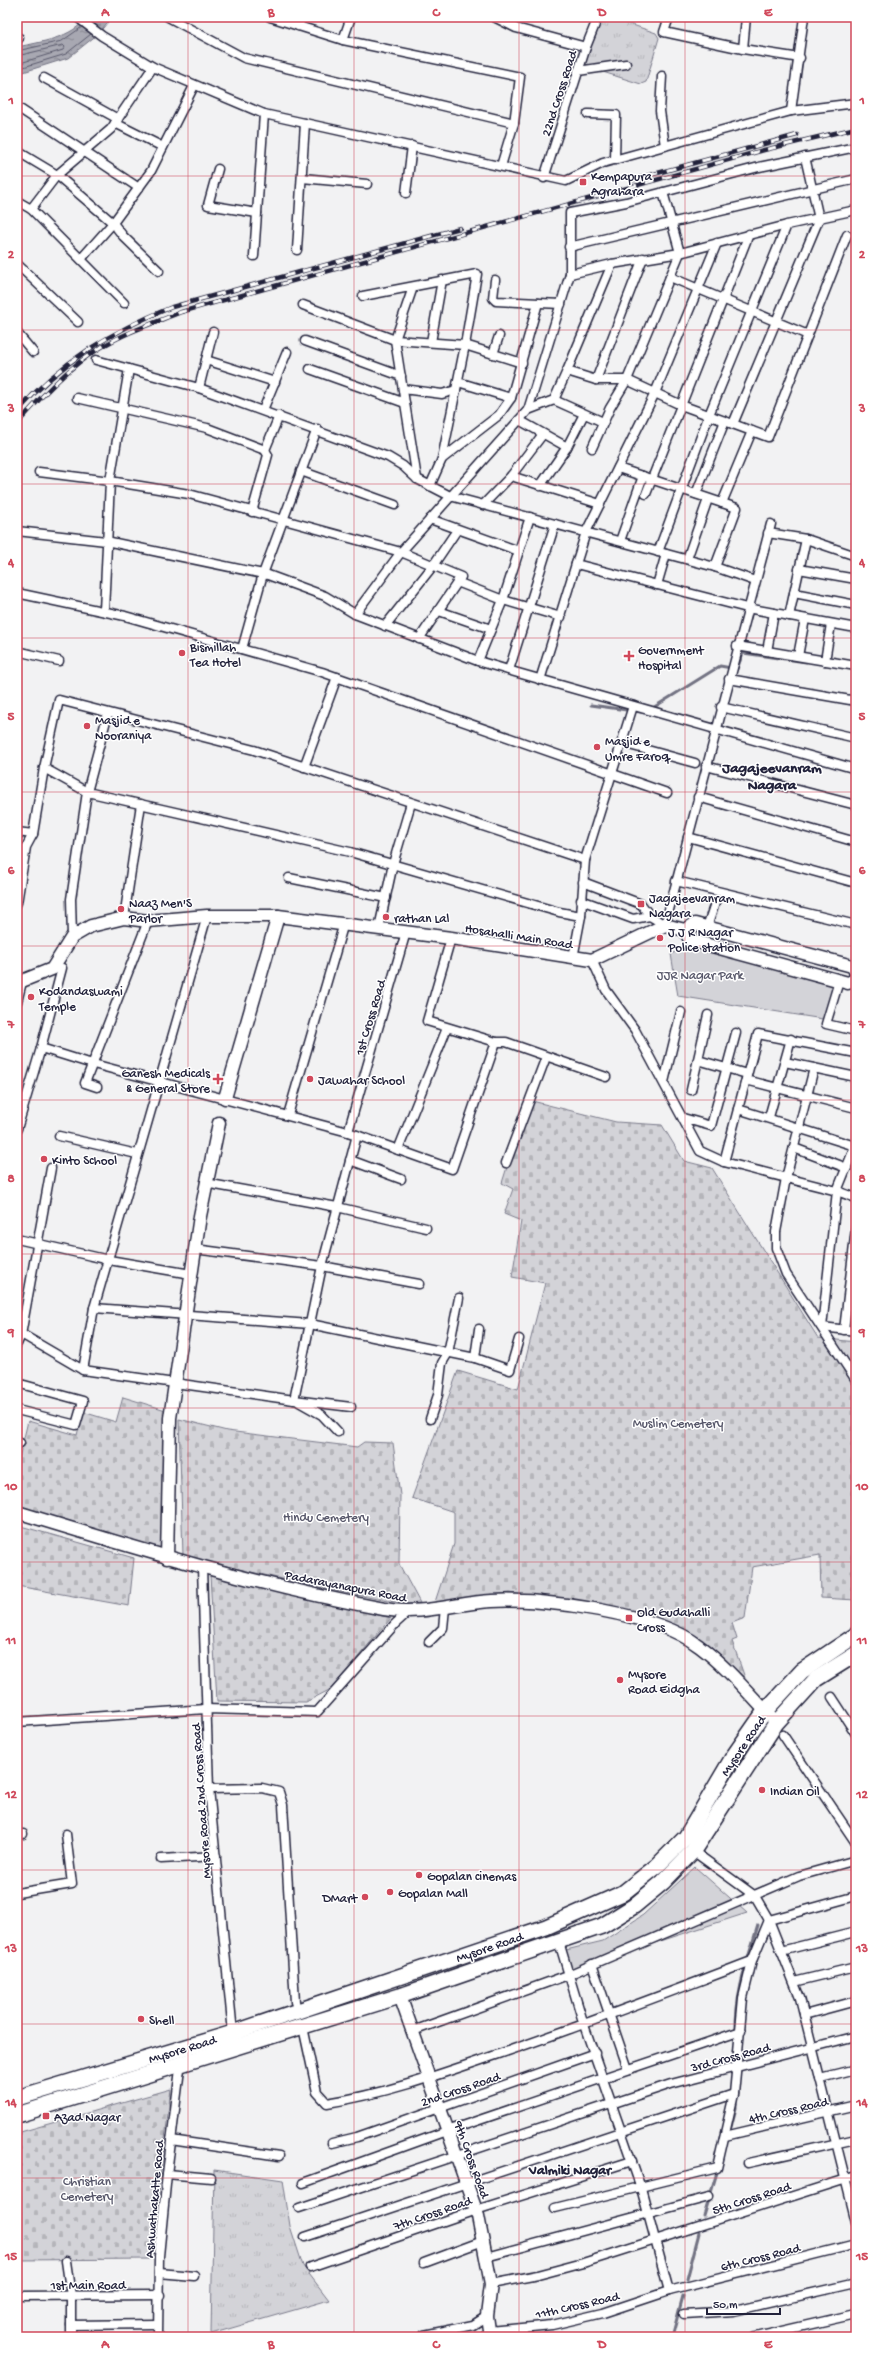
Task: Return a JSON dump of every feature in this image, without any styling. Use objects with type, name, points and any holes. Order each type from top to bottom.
[{"type":"highway","name":"Mysore Road","points":[[17,2098],[233,2033],[546,1927],[623,1892],[657,1866],[686,1837],[733,1757],[765,1711],[802,1671],[856,1635]]},
{"type":"highway","name":"Mysore Road","points":[[17,2115],[400,1996],[602,1926],[634,1906],[663,1882],[694,1851],[816,1679],[856,1654]]},
{"type":"street","points":[[77,17],[102,36],[153,67],[194,86],[264,114],[501,166],[544,178],[566,182],[603,163],[791,111],[856,103]]},
{"type":"street","points":[[168,17],[244,58],[514,123]]},
{"type":"street","points":[[270,17],[343,40],[520,77],[514,123],[501,166]]},
{"type":"street","points":[[298,26],[302,17]]},
{"type":"street","points":[[343,40],[351,17]]},
{"type":"street","points":[[494,17],[516,28],[586,47]]},
{"type":"street","name":"22nd Cross Road","points":[[544,178],[586,47],[598,17]]},
{"type":"street","points":[[669,17],[664,32],[743,49],[800,58]]},
{"type":"street","points":[[743,49],[746,17]]},
{"type":"street","points":[[791,111],[800,58],[804,17]]},
{"type":"street","points":[[578,71],[626,64]]},
{"type":"street","points":[[31,209],[57,174],[85,152],[116,121],[153,67]]},
{"type":"street","points":[[662,76],[660,111],[665,146]]},
{"type":"street","points":[[44,78],[163,147]]},
{"type":"street","points":[[81,259],[114,223],[139,188],[163,147],[194,86]]},
{"type":"street","points":[[17,107],[139,188]]},
{"type":"street","points":[[254,256],[264,114]]},
{"type":"street","points":[[588,114],[616,116],[615,160]]},
{"type":"street","points":[[297,250],[305,123]]},
{"type":"street","points":[[406,193],[412,146]]},
{"type":"street","points":[[354,614],[401,552],[528,410],[570,274],[570,213],[805,157],[856,147]]},
{"type":"street","points":[[17,151],[57,174],[114,223],[123,236],[159,271]]},
{"type":"street","points":[[696,494],[776,322],[819,219],[811,190],[805,157]]},
{"type":"street","points":[[218,169],[208,205],[258,213]]},
{"type":"street","points":[[302,178],[367,184]]},
{"type":"street","points":[[569,247],[856,180]]},
{"type":"street","points":[[592,448],[603,422],[627,380],[680,253],[663,192]]},
{"type":"street","points":[[17,201],[31,209],[124,303]]},
{"type":"street","points":[[570,274],[642,258],[680,253],[749,234],[856,210]]},
{"type":"street","points":[[658,552],[710,415],[787,225]]},
{"type":"street","points":[[646,494],[749,234]]},
{"type":"street","points":[[567,371],[596,380],[627,380],[682,405],[768,437],[847,234]]},
{"type":"street","points":[[540,680],[561,617],[586,532],[655,393],[717,243]]},
{"type":"street","points":[[596,380],[642,258]]},
{"type":"street","points":[[17,264],[78,322]]},
{"type":"street","points":[[528,410],[554,400],[612,264]]},
{"type":"street","points":[[363,296],[476,274],[465,345],[442,459],[430,486]]},
{"type":"street","points":[[670,277],[697,290],[752,311],[808,335]]},
{"type":"street","points":[[431,342],[442,280]]},
{"type":"street","points":[[495,280],[494,298],[496,301],[561,304]]},
{"type":"street","points":[[413,286],[395,340],[417,479]]},
{"type":"street","points":[[442,459],[499,415],[511,398],[538,303]]},
{"type":"street","points":[[303,305],[395,340],[465,345],[522,363]]},
{"type":"street","points":[[199,388],[213,332]]},
{"type":"street","points":[[17,333],[33,352]]},
{"type":"street","points":[[493,354],[499,336]]},
{"type":"street","points":[[305,341],[401,376]]},
{"type":"street","points":[[263,410],[287,352]]},
{"type":"street","points":[[96,360],[199,388],[263,410],[388,457],[403,466],[417,479],[450,496],[687,559],[715,567],[755,582]]},
{"type":"street","points":[[206,360],[275,382]]},
{"type":"street","points":[[104,611],[106,541],[110,481],[130,369]]},
{"type":"street","points":[[310,369],[405,403]]},
{"type":"street","points":[[403,389],[442,394],[457,386],[511,398]]},
{"type":"street","points":[[77,398],[207,428],[265,450],[268,455],[252,512]]},
{"type":"street","points":[[554,400],[603,422]]},
{"type":"street","points":[[540,486],[567,447],[584,414]]},
{"type":"street","points":[[265,450],[278,416]]},
{"type":"street","points":[[519,420],[567,447]]},
{"type":"street","points":[[242,649],[263,574],[316,430]]},
{"type":"street","points":[[722,503],[752,431]]},
{"type":"street","points":[[482,505],[511,476],[543,434]]},
{"type":"street","points":[[618,468],[737,508],[715,567]]},
{"type":"street","points":[[300,471],[395,505]]},
{"type":"street","points":[[39,472],[110,481],[189,494],[401,552],[432,567],[460,577],[419,639]]},
{"type":"street","points":[[511,476],[600,504]]},
{"type":"street","points":[[620,542],[643,476]]},
{"type":"street","points":[[687,559],[708,498]]},
{"type":"street","points":[[478,661],[503,600],[530,517]]},
{"type":"street","points":[[430,519],[457,530],[519,551]]},
{"type":"street","points":[[509,670],[554,524]]},
{"type":"street","points":[[666,925],[715,729],[771,524]]},
{"type":"street","points":[[385,626],[432,567],[457,530]]},
{"type":"street","points":[[17,531],[106,541],[263,574],[325,596],[354,614],[478,661],[632,711],[643,709],[856,769]]},
{"type":"street","points":[[768,533],[806,538],[856,556]]},
{"type":"street","points":[[789,616],[806,538]]},
{"type":"street","points":[[657,585],[666,554]]},
{"type":"street","points":[[576,564],[747,608],[856,628]]},
{"type":"street","points":[[799,569],[856,579]]},
{"type":"street","points":[[457,582],[503,600],[561,617]]},
{"type":"street","points":[[17,593],[104,611],[337,677],[610,774],[667,792]]},
{"type":"street","points":[[794,593],[856,605]]},
{"type":"street","points":[[439,610],[491,629]]},
{"type":"street","points":[[767,651],[774,613]]},
{"type":"street","points":[[798,656],[805,619]]},
{"type":"street","points":[[825,661],[832,624]]},
{"type":"street","points":[[738,646],[856,666]]},
{"type":"street","points":[[17,651],[59,661]]},
{"type":"street","points":[[730,676],[856,701]]},
{"type":"street","points":[[304,767],[337,677]]},
{"type":"street","points":[[17,903],[26,847],[33,834],[44,768],[59,700],[108,714],[254,750],[585,860]]},
{"type":"street","points":[[721,708],[856,738]]},
{"type":"street","points":[[573,958],[581,916],[585,860],[610,774],[632,711]]},
{"type":"street","points":[[72,937],[71,899],[87,792],[108,714]]},
{"type":"street","points":[[622,743],[695,763]]},
{"type":"street","points":[[706,766],[856,805]]},
{"type":"street","points":[[44,768],[87,792],[350,852],[559,912],[581,916]]},
{"type":"street","points":[[698,797],[856,842]]},
{"type":"street","points":[[379,928],[393,864],[411,802]]},
{"type":"street","points":[[124,918],[141,804]]},
{"type":"street","points":[[17,832],[33,834]]},
{"type":"street","points":[[688,837],[856,883]]},
{"type":"street","points":[[289,878],[386,898]]},
{"type":"street","points":[[676,881],[856,925]]},
{"type":"street","points":[[584,882],[641,904],[650,916],[666,925],[685,930],[695,924],[852,966],[856,972]]},
{"type":"street","points":[[581,900],[633,919],[650,916]]},
{"type":"street","points":[[707,927],[715,903]]},
{"type":"street","points":[[83,1370],[94,1308],[109,1260],[137,1154],[207,916]]},
{"type":"street","name":"Hosahalli Main Road","points":[[52,969],[72,937],[91,926],[124,918],[148,921],[207,916],[278,916],[344,923],[592,960]]},
{"type":"street","points":[[225,1098],[278,916]]},
{"type":"street","points":[[97,1087],[86,1084],[148,921]]},
{"type":"street","points":[[288,1115],[344,923]]},
{"type":"street","points":[[666,925],[592,960],[606,990],[635,1030],[700,1151],[724,1162],[837,1191],[856,1198]]},
{"type":"street","points":[[685,930],[690,940],[839,981],[848,983],[856,979]]},
{"type":"street","name":"1st Cross Road","points":[[348,1132],[406,932]]},
{"type":"street","points":[[451,938],[427,1021],[496,1042],[506,1042],[606,1077]]},
{"type":"street","points":[[844,964],[826,1024],[856,1031]]},
{"type":"street","points":[[17,1002],[20,982],[52,969],[62,968],[41,1048],[17,1129]]},
{"type":"street","points":[[664,1082],[681,1012]]},
{"type":"street","points":[[691,1090],[708,1015]]},
{"type":"street","points":[[398,1150],[447,1028]]},
{"type":"street","points":[[683,1118],[711,1126],[736,1033]]},
{"type":"street","points":[[724,1162],[758,1034],[791,1039],[856,1053]]},
{"type":"street","points":[[769,1117],[791,1039]]},
{"type":"street","points":[[41,1048],[93,1064],[348,1132],[452,1169],[496,1042]]},
{"type":"street","points":[[506,1162],[546,1057]]},
{"type":"street","points":[[698,1060],[726,1068],[746,1077],[778,1088],[856,1108]]},
{"type":"street","points":[[785,1062],[856,1077]]},
{"type":"street","points":[[814,1068],[786,1178],[776,1232],[776,1248],[786,1274],[856,1380]]},
{"type":"street","points":[[738,1109],[769,1117],[856,1145],[837,1191],[822,1327]]},
{"type":"street","points":[[167,1558],[170,1418],[205,1183],[219,1124]]},
{"type":"street","points":[[294,1400],[322,1266],[357,1135]]},
{"type":"street","points":[[59,1136],[137,1154]]},
{"type":"street","points":[[794,1148],[846,1168]]},
{"type":"street","points":[[350,1160],[401,1179]]},
{"type":"street","points":[[17,1344],[38,1245],[51,1168]]},
{"type":"street","points":[[205,1183],[337,1207],[426,1228]]},
{"type":"street","points":[[844,1330],[856,1228]]},
{"type":"street","points":[[17,1238],[38,1245],[109,1260],[191,1274]]},
{"type":"street","points":[[194,1249],[322,1266],[419,1284]]},
{"type":"street","points":[[430,1419],[440,1383],[442,1363],[448,1353],[459,1298]]},
{"type":"street","points":[[94,1308],[185,1316],[310,1324],[475,1358],[510,1370],[519,1339]]},
{"type":"street","points":[[822,1327],[856,1331]]},
{"type":"street","points":[[475,1358],[479,1329]]},
{"type":"street","points":[[19,1333],[83,1370],[351,1407]]},
{"type":"street","points":[[17,1383],[83,1400],[76,1425],[17,1410]]},
{"type":"street","points":[[294,1400],[322,1415],[338,1432]]},
{"type":"street","name":"Padarayanapura Road","points":[[17,1512],[167,1558],[321,1596],[385,1610],[408,1612],[490,1601],[542,1602],[590,1609],[648,1622],[672,1631],[698,1645],[765,1711],[780,1729]]},
{"type":"street","name":"Mysore Road 2nd Cross Road","points":[[202,1567],[209,1789],[233,2033]]},
{"type":"street","points":[[429,1642],[443,1628],[446,1608]]},
{"type":"street","points":[[17,1722],[206,1709],[317,1712],[395,1624],[408,1612]]},
{"type":"street","points":[[832,1697],[856,1734]]},
{"type":"street","points":[[780,1729],[856,1843]]},
{"type":"street","points":[[209,1789],[262,1788],[279,1792],[283,1805],[296,2002],[298,2011]]},
{"type":"street","points":[[17,1893],[72,1884],[66,1834]]},
{"type":"street","points":[[694,1851],[755,1896],[769,1920],[794,1982],[804,2015],[845,2178],[854,2207],[856,2222]]},
{"type":"street","points":[[161,1860],[216,1856]]},
{"type":"street","points":[[413,2031],[568,1975],[799,1876],[856,1860]]},
{"type":"street","points":[[769,1920],[856,1896]]},
{"type":"street","points":[[555,2208],[717,2168],[734,2094],[738,2032],[743,1998],[752,1961],[769,1920]]},
{"type":"street","points":[[782,1951],[856,1932]]},
{"type":"street","points":[[559,1942],[584,2025],[623,2132],[641,2188],[669,2291]]},
{"type":"street","points":[[303,2027],[317,2092],[327,2103],[362,2098],[430,2078],[584,2025],[752,1961]]},
{"type":"street","points":[[592,1964],[628,2069]]},
{"type":"street","points":[[794,1982],[856,1967]]},
{"type":"street","name":"9th Cross Road","points":[[400,1996],[476,2210],[491,2284],[487,2316],[490,2334]]},
{"type":"street","points":[[804,2015],[856,2002]]},
{"type":"street","points":[[303,2183],[447,2131],[738,2032]]},
{"type":"street","name":"3rd Cross Road","points":[[299,2208],[456,2157],[670,2084],[856,2036]]},
{"type":"street","name":"Ashwathakatte Road","points":[[158,2337],[157,2324],[160,2295],[159,2272],[167,2174],[182,2048]]},
{"type":"street","name":"2nd Cross Road","points":[[332,2143],[357,2137],[595,2053]]},
{"type":"street","points":[[820,2078],[856,2069]]},
{"type":"street","points":[[305,2237],[466,2182],[623,2132],[734,2094]]},
{"type":"street","name":"4th Cross Road","points":[[725,2136],[856,2105]]},
{"type":"street","points":[[748,2163],[856,2138]]},
{"type":"street","points":[[171,2140],[278,2156]]},
{"type":"street","name":"7th Cross Road","points":[[310,2267],[476,2210],[632,2161]]},
{"type":"street","points":[[167,2174],[211,2178]]},
{"type":"street","name":"5th Cross Road","points":[[491,2284],[538,2275],[655,2241],[845,2178],[856,2176]]},
{"type":"street","points":[[486,2257],[709,2197]]},
{"type":"street","points":[[424,2263],[483,2241]]},
{"type":"street","name":"6th Cross Road","points":[[669,2291],[856,2244]]},
{"type":"street","points":[[66,2261],[71,2296],[71,2337]]},
{"type":"street","points":[[159,2272],[194,2276]]},
{"type":"street","points":[[684,2314],[734,2311],[856,2283]]},
{"type":"street","name":"11th Cross Road","points":[[490,2334],[552,2325],[603,2313],[669,2291]]},
{"type":"street","name":"1st Main Road","points":[[17,2296],[160,2295]]},
{"type":"street","points":[[755,2337],[856,2314]]},
{"type":"street","points":[[423,2337],[424,2335],[473,2325],[487,2316]]},
{"type":"street","points":[[71,2325],[157,2324]]},
{"type":"green space","points":[[601,17],[609,17],[656,33],[659,38],[646,82],[641,84],[587,67],[585,62]]},
{"type":"green space","name":"JJR Nagar Park","points":[[688,946],[834,984],[823,1019],[678,996],[671,954]]},
{"type":"green space","name":"Muslim Cemetery","points":[[528,1100],[616,1122],[662,1125],[684,1161],[712,1168],[818,1338],[856,1342],[856,1600],[821,1598],[820,1555],[752,1567],[745,1618],[732,1623],[737,1639],[732,1641],[745,1678],[705,1642],[667,1624],[634,1614],[510,1593],[435,1602],[454,1544],[454,1512],[412,1498],[458,1371],[518,1389],[545,1283],[512,1277],[521,1221],[504,1214],[513,1189],[502,1183]]},
{"type":"green space","points":[[123,1397],[169,1411],[163,1550],[17,1508],[17,1467],[28,1421],[77,1435],[83,1412],[116,1422]]},
{"type":"green space","name":"Hindu Cemetery","points":[[179,1419],[227,1431],[357,1447],[364,1442],[393,1443],[400,1495],[399,1564],[420,1603],[405,1604],[324,1589],[183,1556]]},
{"type":"green space","points":[[17,1525],[134,1558],[129,1606],[17,1586]]},
{"type":"green space","points":[[210,1575],[391,1618],[331,1689],[306,1702],[217,1701]]},
{"type":"green space","points":[[695,1867],[747,1913],[571,1970],[566,1950],[603,1941],[643,1915]]},
{"type":"green space","name":"Christian Cemetery","points":[[171,2089],[150,2259],[17,2260],[17,2133]]},
{"type":"green space","points":[[214,2170],[283,2180],[290,2226],[303,2266],[329,2300],[211,2334]]},
{"type":"water","points":[[87,17],[112,17],[98,34],[68,58],[17,74],[17,47],[46,41],[65,34],[81,24]]},
{"type":"waterway","points":[[651,709],[720,666],[737,669],[743,653],[806,662]]},
{"type":"waterway","points":[[591,705],[641,712]]},
{"type":"waterway","points":[[736,2032],[737,2004],[746,1965],[758,1925]]},
{"type":"waterway","points":[[731,2127],[736,2108],[736,2098]]},
{"type":"waterway","points":[[704,2216],[718,2169]]},
{"type":"waterway","points":[[687,2279],[699,2233]]},
{"type":"waterway","points":[[672,2337],[683,2296]]},
{"type":"railway","points":[[17,424],[66,373],[89,355],[120,337],[181,312],[764,150],[856,128]]},
{"type":"railway","points":[[632,180],[797,135]]},
{"type":"railway","points":[[17,412],[34,394],[69,363],[108,338],[150,316],[172,307],[460,228]]},
{"type":"place","name":"Kempapura Agrahara","points":[[583,182]]},
{"type":"place","name":"Bismillah Tea Hotel","points":[[182,653]]},
{"type":"place","name":"Government Hospital","points":[[629,656]]},
{"type":"place","name":"Masjid e Nooraniya","points":[[87,726]]},
{"type":"place","name":"Masjid e Umre Faroq","points":[[597,747]]},
{"type":"place","name":"Jagajeevanram Nagara","points":[[641,904]]},
{"type":"place","name":"Naaz Men'S Parlor","points":[[121,909]]},
{"type":"place","name":"rathan Lal","points":[[386,917]]},
{"type":"place","name":"J J R Nagar Police station","points":[[660,938]]},
{"type":"place","name":"Kodandaswami Temple","points":[[31,997]]},
{"type":"place","name":"Ganesh Medicals & General Store","points":[[218,1079]]},
{"type":"place","name":"Jawahar School","points":[[310,1079]]},
{"type":"place","name":"Kinto School","points":[[44,1159]]},
{"type":"place","name":"Old Gudahalli Cross","points":[[629,1618]]},
{"type":"place","name":"Mysore Road Eidgha","points":[[620,1680]]},
{"type":"place","name":"Indian Oil","points":[[762,1790]]},
{"type":"place","name":"Gopalan cinemas","points":[[419,1875]]},
{"type":"place","name":"Gopalan Mall","points":[[390,1892]]},
{"type":"place","name":"DMart","points":[[365,1897]]},
{"type":"place","name":"Shell","points":[[141,2019]]},
{"type":"place","name":"Azad Nagar","points":[[46,2116]]},
{"type":"district","name":"Jagajeevanram Nagara","points":[[772,776]]},
{"type":"district","name":"Valmiki Nagar","points":[[570,2169]]}]
